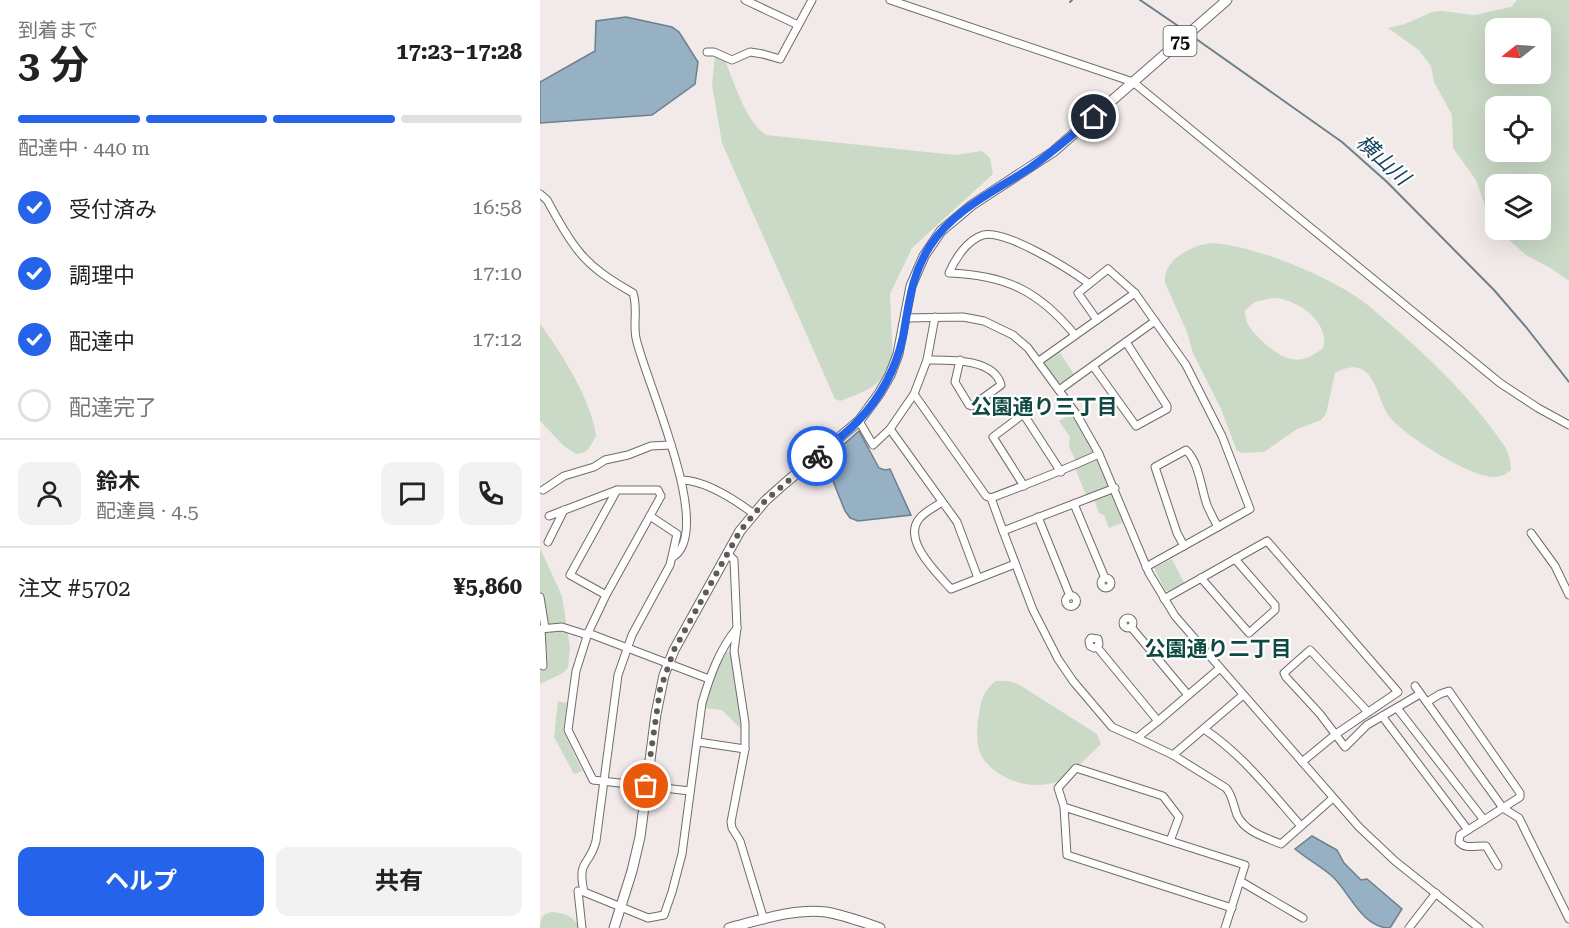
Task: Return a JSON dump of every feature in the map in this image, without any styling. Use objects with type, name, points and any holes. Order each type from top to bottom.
[{"type":"main road","name":"75","points":[[614,928],[640,837],[660,690],[668,664],[727,553],[754,514],[784,484],[858,421],[879,394],[890,375],[902,338],[911,286],[931,244],[945,227],[972,205],[1053,152],[1227,0]]},
{"type":"main road","points":[[729,928],[814,911],[828,912],[880,928]]},
{"type":"street","points":[[745,0],[798,25]]},
{"type":"street","points":[[707,52],[714,52],[732,60],[750,52],[780,59],[812,0]]},
{"type":"street","points":[[890,0],[1133,82],[1500,383],[1569,425]]},
{"type":"street","points":[[540,194],[547,200],[576,249],[610,279],[633,293],[636,301],[636,338],[682,480],[688,519],[679,553],[673,557]]},
{"type":"street","points":[[1075,335],[1060,316],[1045,303],[1015,285],[986,276],[949,273],[960,255],[974,240],[993,234],[1040,254],[1071,270],[1088,283]]},
{"type":"street","points":[[1097,320],[1078,293],[1108,269],[1135,293],[1186,365],[1211,412],[1250,509],[1146,567]]},
{"type":"street","points":[[1039,361],[1135,293]]},
{"type":"street","points":[[858,421],[873,445],[890,429],[914,394],[927,360],[934,317]]},
{"type":"street","points":[[905,318],[963,318],[994,325],[1021,342],[1039,361],[1077,415],[1100,454],[1146,567],[1175,616],[1377,845],[1479,928]]},
{"type":"street","points":[[1059,390],[1155,321]]},
{"type":"street","points":[[1093,366],[1136,426],[1167,409],[1154,384],[1126,342]]},
{"type":"street","points":[[927,360],[960,360],[974,363],[990,372],[1000,381],[1001,385],[972,406],[969,405],[955,382],[960,360]]},
{"type":"street","points":[[914,394],[986,496],[991,498],[1033,610],[1048,642],[1073,681],[1112,727],[1173,756],[1226,788],[1231,794],[1239,819],[1251,831],[1281,844],[1334,798]]},
{"type":"street","points":[[1024,486],[993,437],[1022,415],[1061,472]]},
{"type":"street","points":[[890,429],[957,522],[978,578]]},
{"type":"street","points":[[543,490],[564,476],[594,467],[605,460],[628,456],[651,446],[671,445]]},
{"type":"street","points":[[1184,546],[1155,467],[1186,450],[1195,465],[1208,506],[1218,527]]},
{"type":"street","points":[[991,498],[1061,472],[1100,454]]},
{"type":"street","points":[[682,480],[690,480],[714,490],[754,514]]},
{"type":"street","points":[[1003,531],[1115,488]]},
{"type":"street","points":[[606,595],[570,575],[617,490]]},
{"type":"street","points":[[549,516],[617,490],[658,490],[661,496],[606,595],[588,633],[576,671],[568,730],[593,780],[690,791]]},
{"type":"street","points":[[942,502],[918,521],[915,529],[923,558],[951,589],[1015,564]]},
{"type":"street","points":[[1074,504],[1105,578]]},
{"type":"street","points":[[548,542],[564,510]]},
{"type":"street","points":[[650,516],[676,534],[673,557],[626,648],[614,694],[596,841],[580,876],[584,892],[648,918],[664,915],[682,854],[702,703],[709,680],[729,638],[737,628]]},
{"type":"street","points":[[1038,518],[1070,596]]},
{"type":"street","points":[[1531,532],[1555,566],[1569,595]]},
{"type":"street","points":[[1164,599],[1267,541],[1398,692],[1336,734],[1302,762]]},
{"type":"street","points":[[727,553],[734,560],[737,628],[734,651],[745,723],[745,748],[731,822],[740,841],[758,923]]},
{"type":"street","points":[[1201,578],[1249,633],[1275,610],[1275,605],[1235,559]]},
{"type":"street","points":[[540,597],[543,666]]},
{"type":"street","points":[[542,629],[562,627],[584,634],[588,633],[709,680]]},
{"type":"street","points":[[1131,627],[1188,695]]},
{"type":"street","points":[[1098,647],[1158,721]]},
{"type":"street","points":[[1368,712],[1310,650],[1284,673],[1300,695],[1346,747],[1367,725],[1420,694]]},
{"type":"street","points":[[1137,738],[1220,668]]},
{"type":"street","points":[[1415,686],[1503,808],[1519,818],[1569,919]]},
{"type":"street","points":[[1426,702],[1449,691],[1520,793],[1520,797],[1460,835],[1458,842],[1464,846],[1486,846],[1498,866]]},
{"type":"street","points":[[1173,756],[1243,695]]},
{"type":"street","points":[[1397,708],[1484,820]]},
{"type":"street","points":[[1382,716],[1468,830]]},
{"type":"street","points":[[1204,729],[1232,749],[1250,766],[1302,825]]},
{"type":"street","points":[[698,742],[745,748]]},
{"type":"street","points":[[1170,841],[1179,817],[1163,796],[1076,768],[1058,788],[1064,807],[1067,855],[1232,908]]},
{"type":"street","points":[[1064,807],[1245,865],[1225,928]]},
{"type":"street","points":[[1240,881],[1303,918]]},
{"type":"street","points":[[578,891],[582,928]]},
{"type":"street","points":[[1410,928],[1436,893]]},
{"type":"green space","points":[[1517,0],[1569,0],[1569,281],[1526,255],[1509,240],[1551,240],[1551,174],[1485,174],[1485,206],[1476,180],[1453,148],[1452,115],[1434,82],[1431,66],[1419,50],[1388,28],[1405,24],[1432,12],[1475,15],[1511,7]]},
{"type":"green space","points":[[715,55],[724,58],[746,111],[766,135],[955,155],[982,151],[990,158],[993,174],[912,248],[890,294],[893,365],[876,384],[840,401],[835,399],[722,143],[712,85]]},
{"type":"green space","points":[[1204,244],[1230,245],[1290,263],[1346,290],[1365,303],[1421,352],[1481,414],[1506,448],[1511,470],[1495,477],[1470,471],[1422,444],[1389,416],[1371,377],[1361,369],[1354,367],[1335,373],[1326,414],[1321,420],[1297,429],[1264,452],[1242,453],[1237,451],[1221,409],[1193,353],[1187,332],[1165,283],[1165,275],[1173,261],[1188,250]],"holes":[[[1272,298],[1300,306],[1316,320],[1322,329],[1323,348],[1306,358],[1291,359],[1277,353],[1252,331],[1246,320],[1245,310],[1255,302]]]},
{"type":"green space","points":[[540,324],[574,377],[589,408],[596,436],[589,448],[580,454],[564,446],[540,421]]},
{"type":"green space","points":[[1059,351],[1074,374],[1063,383],[1057,382],[1045,365],[1045,360]]},
{"type":"green space","points":[[1071,414],[1093,450],[1091,454],[1076,461],[1069,447],[1070,437],[1059,421]]},
{"type":"green space","points":[[1095,459],[1098,460],[1109,483],[1107,487],[1086,495],[1075,468]]},
{"type":"green space","points":[[1110,493],[1113,495],[1124,522],[1109,528],[1104,515],[1099,513],[1094,499]]},
{"type":"green space","points":[[540,548],[562,596],[570,648],[568,668],[563,673],[540,684]]},
{"type":"green space","points":[[1172,559],[1184,583],[1168,591],[1165,590],[1154,568]]},
{"type":"green space","points":[[731,651],[741,729],[722,710],[703,708],[712,676],[725,653]]},
{"type":"green space","points":[[996,681],[1018,684],[1097,734],[1101,744],[1064,778],[1049,784],[1016,782],[995,771],[981,755],[978,725],[986,691]]},
{"type":"green space","points":[[558,701],[567,703],[563,731],[582,771],[574,774],[554,737]]},
{"type":"green space","points":[[552,912],[569,916],[581,928],[540,928],[542,917]]},
{"type":"water","points":[[626,17],[672,27],[679,32],[698,62],[695,84],[652,115],[540,123],[540,82],[595,51],[596,21]]},
{"type":"water","points":[[859,431],[879,468],[890,469],[911,515],[858,521],[850,518],[845,511],[825,461]]},
{"type":"water","points":[[1312,836],[1337,850],[1344,863],[1361,880],[1367,879],[1402,909],[1390,928],[1380,926],[1364,916],[1333,877],[1295,849]]},
{"type":"waterway","name":"横山川","points":[[1140,0],[1187,32]]},
{"type":"waterway","name":"横山川","points":[[1192,36],[1342,142],[1387,182],[1494,290],[1569,382]]},
{"type":"way so far","points":[[646,786],[660,690],[674,650],[740,531],[765,501],[817,456]]},
{"type":"district","name":"公園通り三丁目","points":[[1044,407]]},
{"type":"district","name":"公園通り二丁目","points":[[1218,649]]},
{"type":"route","points":[[817,456],[858,421],[879,394],[890,375],[902,338],[911,286],[924,256],[941,231],[972,205],[1053,152],[1094,117]]}]
